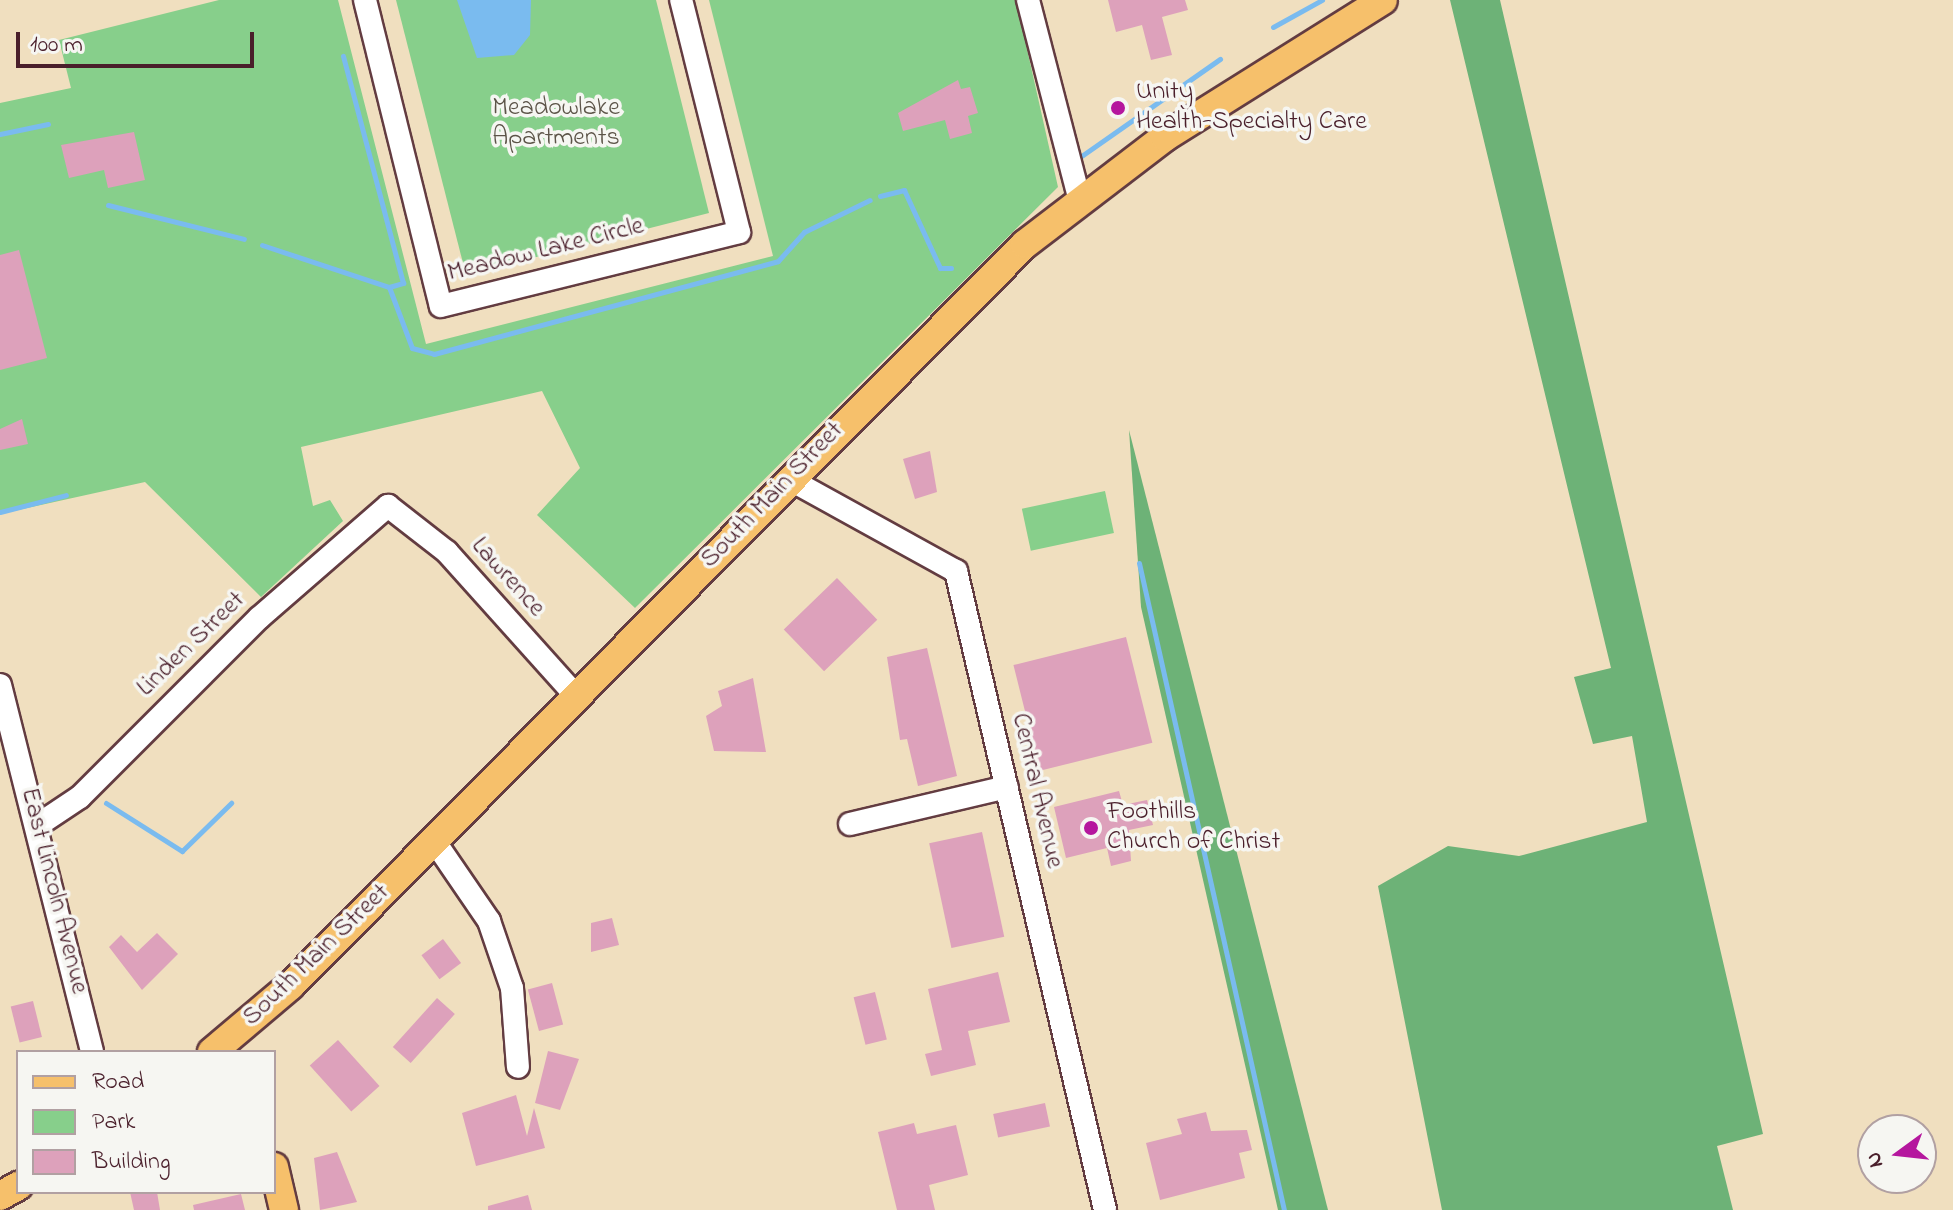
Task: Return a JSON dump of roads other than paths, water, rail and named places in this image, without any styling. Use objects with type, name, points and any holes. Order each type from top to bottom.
[{"type":"main road","name":"South Main Street","points":[[218,1050],[246,1040],[576,696],[982,284],[1080,201],[1165,137],[1383,0]]},
{"type":"main road","points":[[276,1176],[284,1210]]},
{"type":"street","name":"Meadow Lake Circle","points":[[365,0],[441,306],[739,232],[682,0]]},
{"type":"street","points":[[1028,0],[1080,201]]},
{"type":"street","name":"Central Avenue","points":[[789,479],[956,571],[1105,1210]]},
{"type":"street","name":"Lawrence","points":[[388,506],[447,552],[576,696]]},
{"type":"street","name":"Linden Street","points":[[38,825],[80,797],[259,618],[388,506]]},
{"type":"street","name":"East Lincoln Avenue","points":[[0,685],[6,734],[38,825],[92,1050]]},
{"type":"street","points":[[850,824],[1007,787]]},
{"type":"street","points":[[435,842],[489,921],[512,988],[518,1067]]},
{"type":"water","points":[[457,0],[531,0],[530,35],[514,55],[477,58]]},
{"type":"waterway","points":[[1273,27],[1322,0]]},
{"type":"waterway","points":[[262,245],[389,287],[403,283],[343,56]]},
{"type":"waterway","points":[[1080,157],[1220,59]]},
{"type":"waterway","points":[[0,134],[48,124]]},
{"type":"waterway","points":[[880,196],[904,190],[940,268],[951,268]]},
{"type":"waterway","points":[[389,287],[412,348],[434,354],[778,261],[804,232],[870,200]]},
{"type":"waterway","points":[[108,205],[244,239]]},
{"type":"waterway","points":[[0,512],[66,495]]},
{"type":"waterway","points":[[1139,563],[1284,1210]]},
{"type":"waterway","points":[[106,803],[182,851],[231,803]]},
{"type":"place","name":"Unity Health-Specialty Care","points":[[1118,108]]},
{"type":"place","name":"Foothills Church of Christ","points":[[1091,828]]},
{"type":"park label","name":"Meadowlake Apartments","points":[[556,124]]}]
